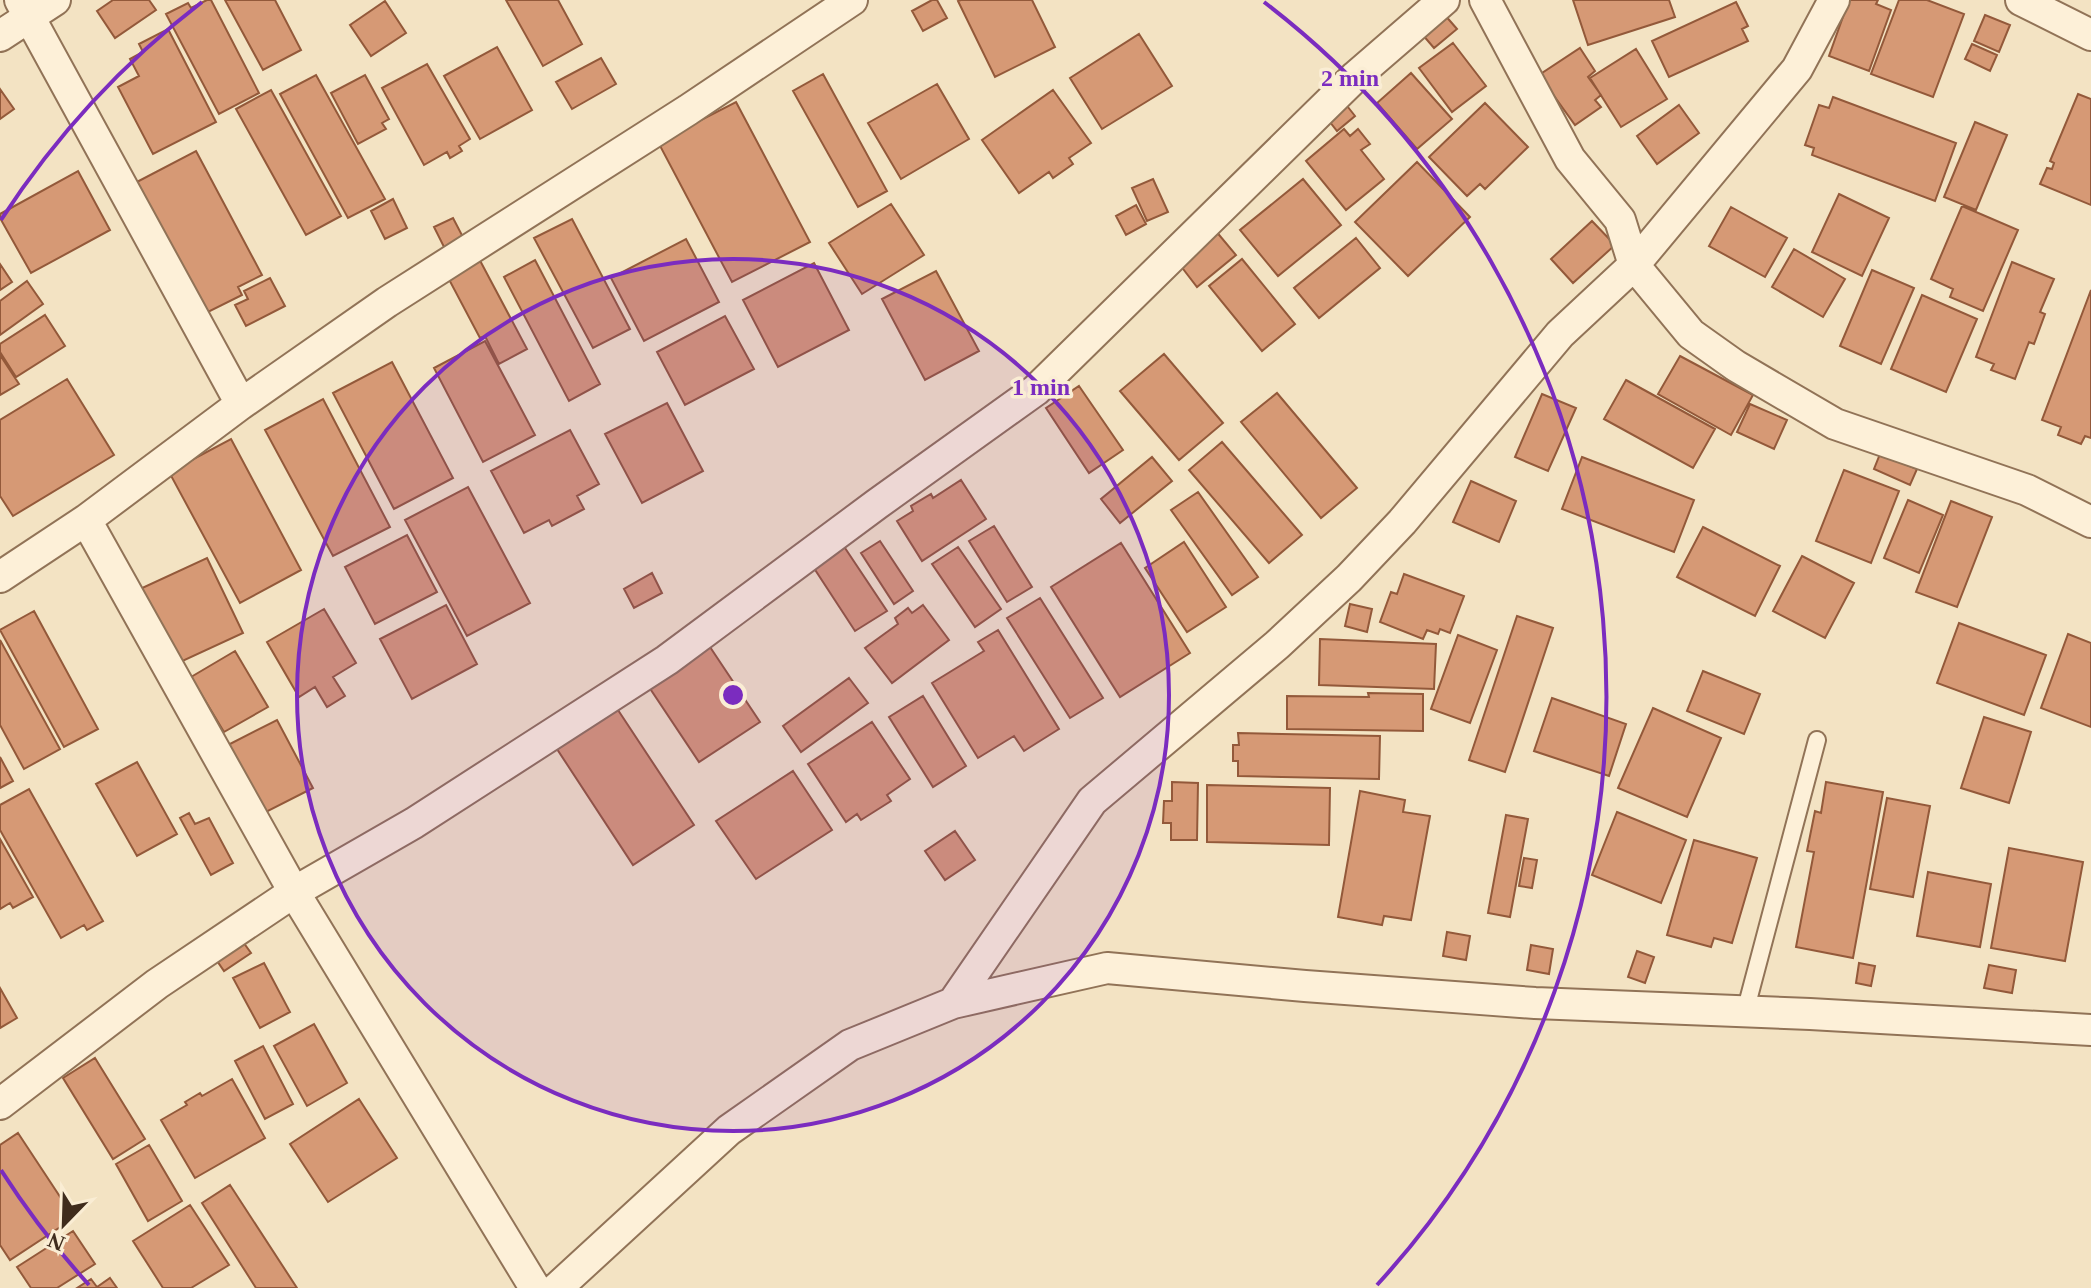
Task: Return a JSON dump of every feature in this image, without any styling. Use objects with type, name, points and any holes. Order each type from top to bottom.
[{"type":"street","points":[[0,36],[25,8],[55,0]]},
{"type":"street","points":[[0,577],[86,520],[241,404],[387,302],[688,110],[852,0]]},
{"type":"street","points":[[0,1104],[157,984],[294,892],[414,823],[667,660],[1036,390],[1356,76],[1444,0]]},
{"type":"street","points":[[1485,0],[1570,159],[1620,220],[1634,265],[1691,334],[1736,366],[1835,424],[2027,490],[2091,522]]},
{"type":"street","points":[[953,1003],[1092,801],[1277,645],[1349,578],[1402,522],[1560,334],[1634,265],[1797,69],[1834,0]]},
{"type":"street","points":[[2021,0],[2091,35]]},
{"type":"street","points":[[25,8],[241,404]]},
{"type":"street","points":[[86,520],[294,892],[535,1288]]},
{"type":"street","points":[[557,1288],[729,1130],[850,1045],[953,1003],[1107,968],[1520,1002],[2091,1030]]},
{"type":"lane","points":[[1745,1012],[1817,740]]},
{"type":"building","points":[[113,0],[149,0],[156,10],[115,38],[97,11]]},
{"type":"building","points":[[211,0],[259,93],[219,114],[166,14],[188,3],[191,8]]},
{"type":"building","points":[[225,0],[275,0],[301,50],[263,70]]},
{"type":"building","points":[[506,0],[558,0],[582,44],[543,66]]},
{"type":"building","points":[[937,0],[947,18],[923,31],[912,11]]},
{"type":"building","points":[[1032,0],[1055,47],[995,77],[958,1]]},
{"type":"building","points":[[1573,0],[1669,0],[1675,17],[1588,45]]},
{"type":"building","points":[[1849,0],[1878,0],[1876,4],[1891,10],[1869,71],[1829,56]]},
{"type":"building","points":[[1899,0],[1927,0],[1964,14],[1933,97],[1871,74]]},
{"type":"building","points":[[385,1],[406,33],[371,56],[350,25]]},
{"type":"building","points":[[1736,2],[1748,26],[1742,29],[1748,41],[1669,77],[1652,41]]},
{"type":"building","points":[[1444,14],[1457,29],[1434,48],[1422,34]]},
{"type":"building","points":[[1985,15],[2010,25],[1999,52],[1974,41]]},
{"type":"building","points":[[168,29],[216,122],[153,154],[118,87],[139,76],[130,59],[143,52],[139,44]]},
{"type":"building","points":[[1139,34],[1172,86],[1102,129],[1070,78]]},
{"type":"building","points":[[1453,43],[1486,86],[1452,112],[1419,68]]},
{"type":"building","points":[[1972,44],[1997,55],[1990,71],[1965,59]]},
{"type":"building","points":[[497,47],[532,110],[480,139],[444,76]]},
{"type":"building","points":[[1580,48],[1595,71],[1588,77],[1601,95],[1595,100],[1601,107],[1575,125],[1539,75]]},
{"type":"building","points":[[1636,49],[1667,99],[1621,127],[1590,78]]},
{"type":"building","points":[[601,58],[616,84],[572,109],[556,82]]},
{"type":"building","points":[[427,64],[470,139],[459,146],[462,151],[450,158],[447,152],[424,165],[382,88]]},
{"type":"building","points":[[1411,73],[1452,119],[1417,149],[1377,103]]},
{"type":"building","points":[[823,74],[887,191],[858,207],[793,91]]},
{"type":"building","points":[[316,75],[385,199],[348,218],[280,94]]},
{"type":"building","points":[[365,75],[389,119],[382,123],[386,129],[358,144],[331,93]]},
{"type":"building","points":[[937,84],[969,139],[901,179],[868,123]]},
{"type":"building","points":[[0,89],[14,109],[0,119]]},
{"type":"building","points":[[271,90],[341,216],[306,235],[236,109]]},
{"type":"building","points":[[1053,90],[1091,143],[1069,158],[1073,164],[1053,178],[1049,172],[1019,193],[982,140]]},
{"type":"building","points":[[2078,94],[2091,99],[2091,205],[2040,184],[2047,168],[2052,169],[2054,163],[2050,161]]},
{"type":"building","points":[[1833,97],[1956,143],[1935,201],[1812,155],[1814,148],[1805,145],[1819,105],[1829,108]]},
{"type":"building","points":[[736,102],[810,242],[732,282],[658,142]]},
{"type":"building","points":[[1344,102],[1355,116],[1337,131],[1326,117]]},
{"type":"building","points":[[1485,103],[1528,147],[1485,189],[1480,184],[1467,196],[1429,157]]},
{"type":"building","points":[[1679,105],[1699,133],[1657,164],[1637,136]]},
{"type":"building","points":[[1975,122],[2007,135],[1976,210],[1944,197]]},
{"type":"building","points":[[1344,129],[1350,136],[1358,129],[1370,144],[1361,150],[1384,179],[1346,210],[1306,161]]},
{"type":"building","points":[[196,151],[262,275],[238,287],[242,295],[202,315],[133,184]]},
{"type":"building","points":[[1417,162],[1470,217],[1408,276],[1355,222]]},
{"type":"building","points":[[78,171],[110,230],[31,273],[0,214]]},
{"type":"building","points":[[1153,179],[1168,212],[1147,221],[1132,188]]},
{"type":"building","points":[[1303,179],[1341,225],[1278,276],[1240,230]]},
{"type":"building","points":[[1839,194],[1889,218],[1862,276],[1812,252]]},
{"type":"building","points":[[393,199],[407,228],[385,239],[371,211]]},
{"type":"building","points":[[891,204],[924,255],[862,294],[829,243]]},
{"type":"building","points":[[1136,205],[1146,224],[1126,235],[1116,216]]},
{"type":"building","points":[[1962,206],[2018,230],[1983,311],[1950,297],[1953,289],[1931,279]]},
{"type":"building","points":[[1731,207],[1787,238],[1765,277],[1709,246]]},
{"type":"building","points":[[453,218],[465,241],[446,251],[434,227]]},
{"type":"building","points":[[572,219],[630,329],[593,348],[534,238]]},
{"type":"building","points":[[1592,221],[1615,245],[1573,283],[1551,259]]},
{"type":"building","points":[[1215,230],[1236,255],[1197,287],[1177,261]]},
{"type":"building","points":[[1356,238],[1380,268],[1319,318],[1294,288]]},
{"type":"building","points":[[686,239],[719,302],[644,341],[611,278]]},
{"type":"building","points":[[1794,249],[1845,279],[1823,317],[1772,287]]},
{"type":"building","points":[[476,253],[527,349],[499,364],[485,336],[480,338],[444,270]]},
{"type":"building","points":[[1242,259],[1295,324],[1262,351],[1209,286]]},
{"type":"building","points":[[535,260],[600,384],[569,401],[504,277]]},
{"type":"building","points":[[2012,262],[2054,279],[2040,312],[2045,314],[2034,344],[2029,342],[2015,379],[1991,370],[1994,364],[1976,357]]},
{"type":"building","points":[[814,263],[849,330],[778,367],[743,300]]},
{"type":"building","points":[[0,264],[12,282],[0,290]]},
{"type":"building","points":[[1872,270],[1914,288],[1881,364],[1840,346]]},
{"type":"building","points":[[936,271],[979,351],[925,380],[882,299]]},
{"type":"building","points":[[270,278],[285,306],[246,326],[235,305],[248,299],[244,291]]},
{"type":"building","points":[[27,281],[43,304],[0,335],[0,301]]},
{"type":"building","points":[[2091,290],[2091,438],[2085,436],[2081,444],[2058,435],[2061,427],[2042,420]]},
{"type":"building","points":[[1922,295],[1977,319],[1946,392],[1891,369]]},
{"type":"building","points":[[45,315],[65,346],[16,377],[0,352],[0,344]]},
{"type":"building","points":[[725,316],[754,369],[685,405],[657,352]]},
{"type":"building","points":[[485,341],[535,435],[483,462],[434,368]]},
{"type":"building","points":[[1164,354],[1223,423],[1179,460],[1120,391]]},
{"type":"building","points":[[0,355],[19,384],[0,395]]},
{"type":"building","points":[[1680,356],[1753,395],[1731,435],[1658,394]]},
{"type":"building","points":[[392,362],[453,478],[394,509],[333,393]]},
{"type":"building","points":[[67,379],[114,455],[13,516],[0,496],[0,420]]},
{"type":"building","points":[[1626,380],[1715,429],[1693,468],[1604,419]]},
{"type":"building","points":[[1079,386],[1123,450],[1089,473],[1046,408]]},
{"type":"building","points":[[1277,393],[1357,488],[1321,518],[1241,422]]},
{"type":"building","points":[[1542,394],[1576,408],[1548,471],[1515,457]]},
{"type":"building","points":[[323,399],[390,527],[333,556],[265,430]]},
{"type":"building","points":[[667,403],[703,471],[642,503],[605,434]]},
{"type":"building","points":[[1750,404],[1787,420],[1774,449],[1737,432]]},
{"type":"building","points":[[570,430],[599,484],[577,496],[584,509],[552,526],[549,520],[524,533],[491,471]]},
{"type":"building","points":[[231,439],[301,570],[240,603],[169,472]]},
{"type":"building","points":[[1222,442],[1302,535],[1269,563],[1189,470]]},
{"type":"building","points":[[1880,454],[1917,469],[1910,485],[1874,469]]},
{"type":"building","points":[[1152,457],[1172,481],[1120,523],[1101,499]]},
{"type":"building","points":[[1582,457],[1694,500],[1674,552],[1562,509]]},
{"type":"building","points":[[1844,470],[1899,491],[1871,563],[1816,541]]},
{"type":"building","points":[[961,480],[986,519],[922,561],[897,521],[913,511],[911,506],[931,494],[933,498]]},
{"type":"building","points":[[1471,481],[1516,501],[1499,542],[1453,522]]},
{"type":"building","points":[[468,487],[530,603],[467,636],[405,520]]},
{"type":"building","points":[[1198,492],[1258,577],[1232,595],[1171,510]]},
{"type":"building","points":[[1908,500],[1943,515],[1919,573],[1884,558]]},
{"type":"building","points":[[1951,501],[1992,517],[1957,607],[1916,592]]},
{"type":"building","points":[[994,526],[1032,587],[1007,602],[969,541]]},
{"type":"building","points":[[1703,527],[1780,566],[1755,616],[1677,577]]},
{"type":"building","points":[[407,535],[437,592],[375,624],[345,567]]},
{"type":"building","points":[[880,541],[913,591],[894,604],[861,553]]},
{"type":"building","points":[[841,542],[887,611],[855,631],[810,562]]},
{"type":"building","points":[[1184,542],[1226,607],[1187,632],[1145,568]]},
{"type":"building","points":[[1121,543],[1190,653],[1120,697],[1051,587]]},
{"type":"building","points":[[958,547],[1001,609],[975,627],[932,564]]},
{"type":"building","points":[[1802,556],[1854,583],[1825,638],[1773,611]]},
{"type":"building","points":[[207,558],[243,633],[176,664],[140,589]]},
{"type":"building","points":[[652,573],[662,593],[634,608],[624,589]]},
{"type":"building","points":[[1404,574],[1464,596],[1450,633],[1440,629],[1438,634],[1427,630],[1423,639],[1380,622],[1391,592],[1397,594]]},
{"type":"building","points":[[1040,598],[1103,698],[1070,718],[1007,618]]},
{"type":"building","points":[[1350,604],[1372,609],[1367,632],[1345,626]]},
{"type":"building","points":[[446,605],[477,664],[412,699],[380,639]]},
{"type":"building","points":[[923,605],[949,640],[892,683],[865,648],[898,624],[895,618],[908,608],[912,613]]},
{"type":"building","points":[[324,609],[356,663],[333,677],[345,696],[327,707],[315,687],[299,697],[267,642]]},
{"type":"building","points":[[34,611],[98,729],[64,747],[0,630]]},
{"type":"building","points":[[1517,616],[1553,628],[1505,772],[1469,760]]},
{"type":"building","points":[[1959,623],[2046,655],[2024,715],[1937,683]]},
{"type":"building","points":[[998,630],[1059,729],[1024,751],[1014,736],[978,758],[932,683],[984,651],[978,642]]},
{"type":"building","points":[[2068,634],[2091,643],[2091,727],[2041,708]]},
{"type":"building","points":[[1458,635],[1497,650],[1470,723],[1431,709]]},
{"type":"building","points":[[1320,639],[1436,644],[1434,689],[1319,685]]},
{"type":"building","points":[[0,640],[60,749],[24,769],[0,725]]},
{"type":"building","points":[[710,647],[760,722],[699,762],[649,687]]},
{"type":"building","points":[[235,651],[268,707],[224,732],[191,677]]},
{"type":"building","points":[[1703,671],[1760,694],[1744,734],[1687,711]]},
{"type":"building","points":[[849,678],[868,703],[801,752],[783,726]]},
{"type":"building","points":[[1368,693],[1423,694],[1423,731],[1287,729],[1287,696],[1369,697]]},
{"type":"building","points":[[923,696],[966,766],[933,787],[889,717]]},
{"type":"building","points":[[1552,698],[1626,724],[1609,776],[1534,751]]},
{"type":"building","points":[[616,707],[694,825],[633,865],[555,746]]},
{"type":"building","points":[[1653,708],[1721,738],[1687,817],[1618,788]]},
{"type":"building","points":[[1984,717],[2031,732],[2009,803],[1961,788]]},
{"type":"building","points":[[277,720],[313,788],[262,814],[226,746]]},
{"type":"building","points":[[872,722],[910,779],[887,795],[891,801],[861,820],[857,814],[846,822],[808,764]]},
{"type":"building","points":[[1238,733],[1380,736],[1379,779],[1238,776],[1238,761],[1233,761],[1233,745],[1239,745]]},
{"type":"building","points":[[0,757],[13,781],[0,788]]},
{"type":"building","points":[[137,762],[177,834],[137,856],[96,784]]},
{"type":"building","points":[[793,771],[832,830],[756,879],[716,821]]},
{"type":"building","points":[[1172,782],[1198,783],[1197,840],[1171,840],[1171,823],[1163,823],[1164,801],[1172,801]]},
{"type":"building","points":[[1826,782],[1883,792],[1853,958],[1796,947],[1814,852],[1807,851],[1815,811],[1821,813]]},
{"type":"building","points":[[1207,785],[1330,788],[1329,845],[1207,842]]},
{"type":"building","points":[[29,789],[103,921],[87,930],[84,925],[61,938],[0,830],[0,805]]},
{"type":"building","points":[[1360,791],[1405,800],[1403,812],[1430,816],[1411,920],[1384,916],[1382,925],[1338,917]]},
{"type":"building","points":[[1887,798],[1930,806],[1913,897],[1870,889]]},
{"type":"building","points":[[1617,812],[1686,840],[1661,903],[1592,875]]},
{"type":"building","points":[[189,813],[195,824],[209,818],[233,863],[211,875],[180,818]]},
{"type":"building","points":[[1506,815],[1528,819],[1510,917],[1488,913]]},
{"type":"building","points":[[955,831],[975,860],[945,880],[925,851]]},
{"type":"building","points":[[0,839],[33,897],[13,908],[10,903],[0,909]]},
{"type":"building","points":[[1694,840],[1757,858],[1732,943],[1714,938],[1711,947],[1667,935]]},
{"type":"building","points":[[2009,848],[2083,862],[2065,961],[1991,948]]},
{"type":"building","points":[[1524,858],[1537,860],[1532,888],[1519,886]]},
{"type":"building","points":[[1928,872],[1991,884],[1980,947],[1917,936]]},
{"type":"building","points":[[1447,932],[1470,936],[1466,960],[1443,956]]},
{"type":"building","points":[[238,935],[251,953],[224,971],[211,952]]},
{"type":"building","points":[[1531,945],[1553,949],[1549,974],[1527,970]]},
{"type":"building","points":[[1637,951],[1654,957],[1645,983],[1628,977]]},
{"type":"building","points":[[264,963],[290,1012],[260,1028],[233,978]]},
{"type":"building","points":[[1859,963],[1875,966],[1871,986],[1856,983]]},
{"type":"building","points":[[1989,965],[2016,970],[2012,993],[1984,988]]},
{"type":"building","points":[[0,988],[17,1018],[0,1028]]},
{"type":"building","points":[[314,1024],[347,1083],[307,1106],[274,1046]]},
{"type":"building","points":[[263,1046],[293,1104],[265,1119],[235,1061]]},
{"type":"building","points":[[95,1058],[145,1139],[113,1159],[63,1078]]},
{"type":"building","points":[[232,1079],[265,1138],[195,1178],[161,1120],[187,1105],[185,1102],[200,1093],[202,1096]]},
{"type":"building","points":[[359,1099],[397,1158],[328,1202],[290,1144]]},
{"type":"building","points":[[18,1133],[74,1218],[10,1260],[0,1245],[0,1145]]},
{"type":"building","points":[[149,1145],[182,1201],[148,1221],[116,1164]]},
{"type":"building","points":[[230,1185],[297,1288],[256,1288],[202,1203]]},
{"type":"building","points":[[190,1205],[229,1265],[191,1288],[163,1288],[133,1241]]},
{"type":"building","points":[[73,1231],[95,1264],[57,1288],[31,1288],[17,1267]]},
{"type":"building","points":[[110,1278],[117,1288],[77,1288],[91,1279],[97,1287]]}]
